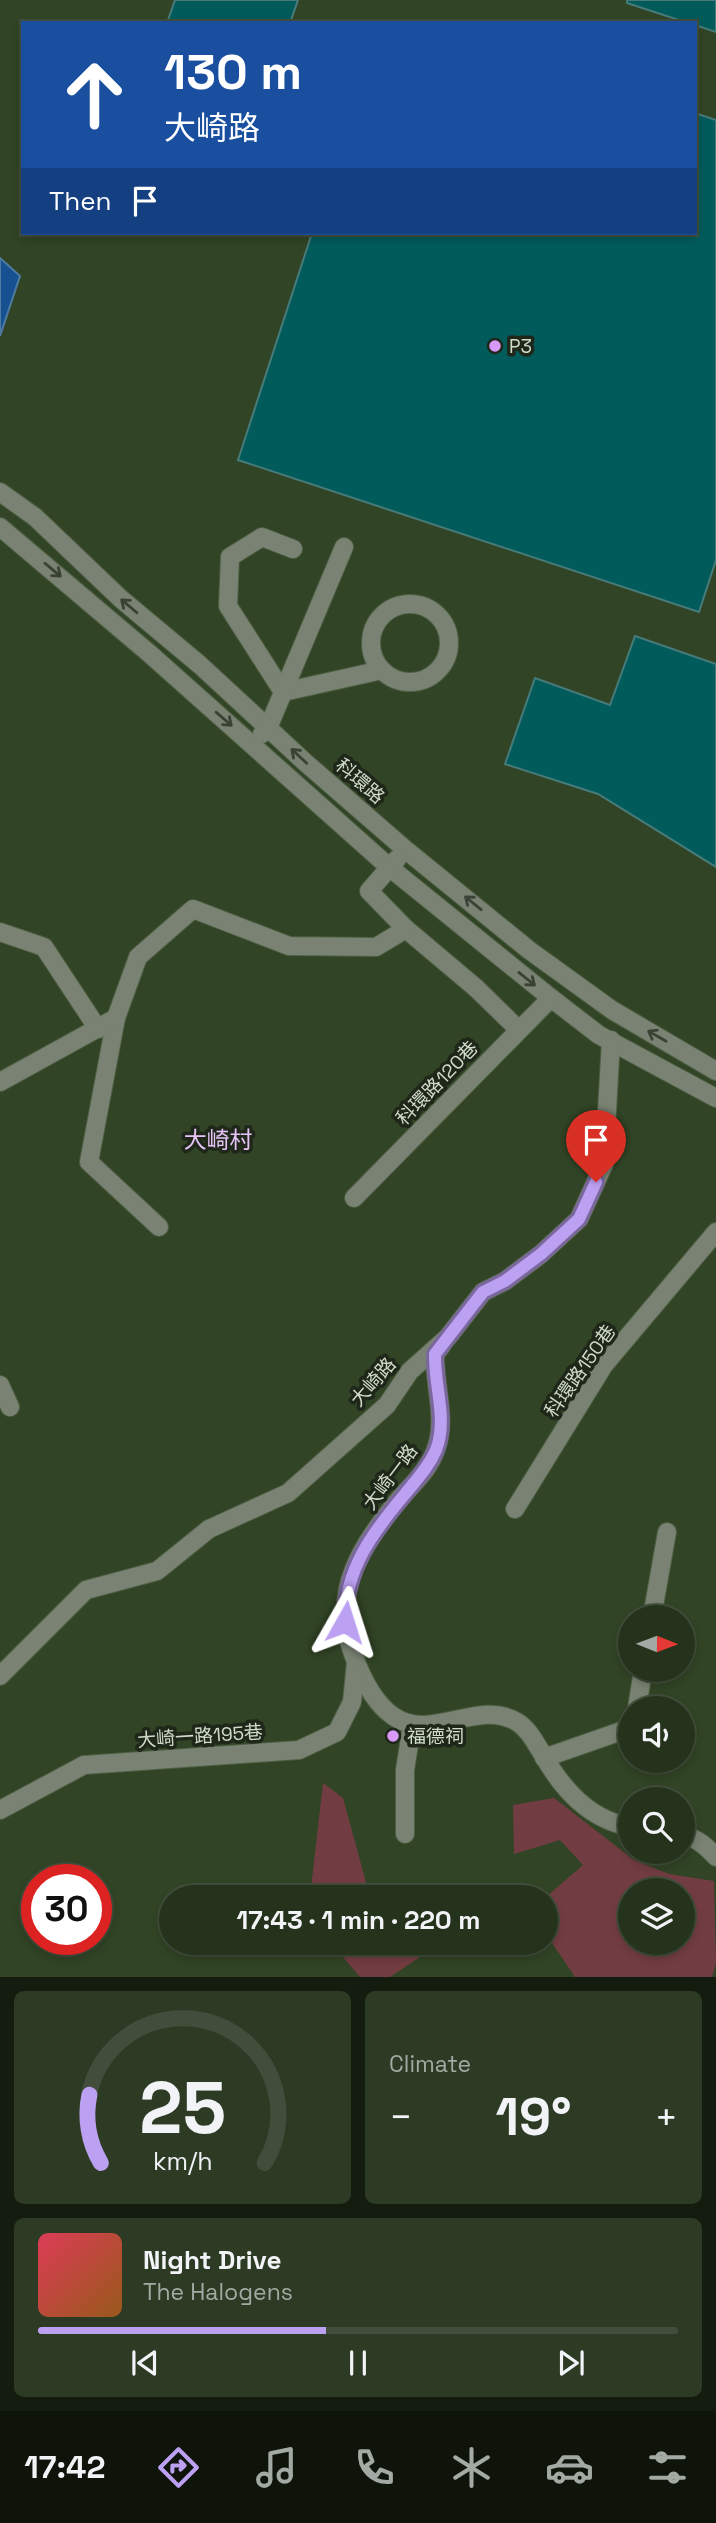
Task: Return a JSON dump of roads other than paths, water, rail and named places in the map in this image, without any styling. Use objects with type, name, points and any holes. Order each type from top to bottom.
[{"type":"street","name":"科環路","points":[[0,492],[34,517],[121,599],[200,665],[406,850],[529,950],[612,1010],[716,1070]]},
{"type":"street","points":[[0,527],[74,588],[388,867],[551,998],[599,1035],[716,1098]]},
{"type":"street","points":[[282,692],[228,606],[230,557],[262,537],[293,549]]},
{"type":"street","points":[[253,745],[268,728],[344,547]]},
{"type":"street","points":[[418,604],[439,617],[446,628],[449,641],[447,655],[441,667],[431,676],[419,681],[405,682],[392,678],[382,670],[371,648],[371,636],[383,614],[393,607],[418,604]]},
{"type":"street","points":[[282,692],[382,670]]},
{"type":"street","points":[[406,850],[369,891],[406,929],[476,988],[519,1030]]},
{"type":"street","points":[[159,1227],[89,1162],[116,1018],[138,957],[193,909],[289,946],[376,947],[406,929]]},
{"type":"street","points":[[0,932],[44,947],[98,1029]]},
{"type":"street","name":"科環路120巷","points":[[354,1198],[551,998]]},
{"type":"street","points":[[0,1082],[116,1018]]},
{"type":"street","name":"大崎路","points":[[0,1676],[86,1590],[157,1570],[209,1529],[288,1493],[387,1405],[410,1371],[448,1337],[483,1292],[505,1281],[541,1254],[579,1219],[604,1164],[611,1040]]},
{"type":"street","name":"科環路150巷","points":[[515,1509],[604,1365],[716,1232]]},
{"type":"street","name":"大崎一路","points":[[412,1724],[394,1717],[378,1702],[356,1662],[345,1622],[345,1602],[352,1571],[370,1539],[426,1469],[437,1448],[441,1424],[435,1354],[448,1337]]},
{"type":"street","points":[[0,1385],[10,1407]]},
{"type":"street","points":[[655,1605],[667,1532]]},
{"type":"street","name":"大崎一路195巷","points":[[0,1810],[84,1765],[299,1750],[337,1732],[352,1702],[356,1662]]},
{"type":"street","points":[[405,1834],[404,1770],[412,1724],[431,1725],[489,1715],[518,1722],[530,1734],[561,1784],[577,1801],[596,1816],[618,1825]]},
{"type":"street","points":[[544,1758],[618,1732]]},
{"type":"street","points":[[695,1839],[714,1853]]},
{"type":"water","points":[[0,258],[20,276],[0,336]]},
{"type":"place","name":"P3","points":[[495,346]]},
{"type":"place","name":"福德祠","points":[[393,1736]]},
{"type":"district","name":"大崎村","points":[[218,1140]]}]
